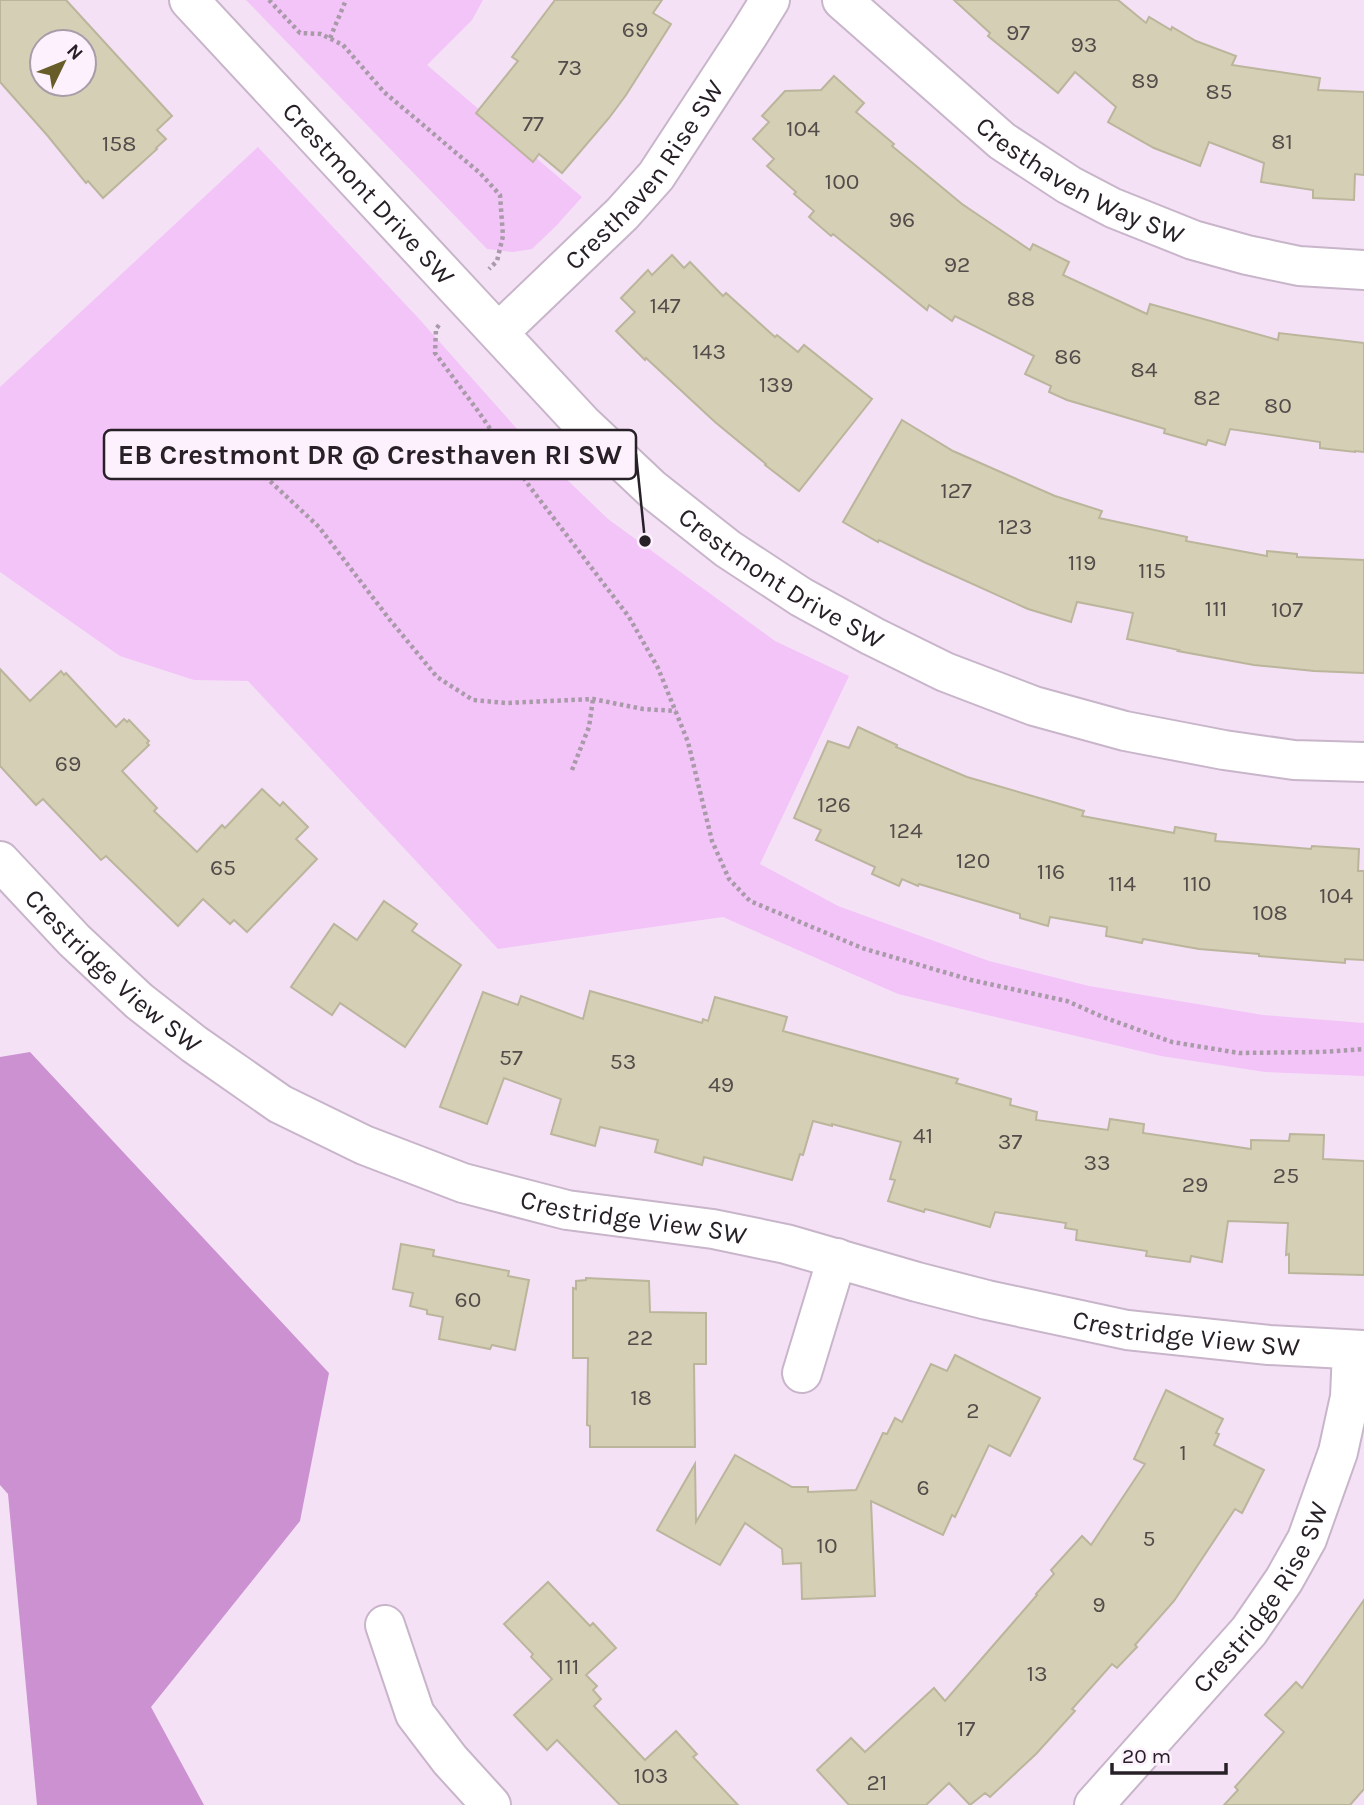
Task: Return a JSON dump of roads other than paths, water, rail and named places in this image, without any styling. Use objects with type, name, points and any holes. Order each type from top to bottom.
[{"type":"street","name":"Crestmont Drive SW","points":[[189,0],[582,423],[652,489],[728,549],[801,597],[945,672],[1034,706],[1125,731],[1224,750],[1294,760],[1364,762]]},
{"type":"street","name":"Cresthaven Rise SW","points":[[499,332],[622,214],[656,176],[770,0]]},
{"type":"street","name":"Cresthaven Way SW","points":[[842,0],[1002,141],[1069,185],[1112,208],[1193,240],[1247,255],[1299,266],[1364,270]]},
{"type":"street","name":"Crestridge View SW","points":[[0,861],[74,940],[139,1001],[194,1044],[280,1104],[365,1145],[463,1183],[568,1210],[713,1229],[786,1244],[987,1300],[1127,1330],[1358,1351]]},
{"type":"street","points":[[802,1373],[836,1258]]},
{"type":"street","name":"Crestridge Rise SW","points":[[1094,1805],[1249,1631],[1284,1580],[1307,1539],[1338,1452],[1358,1351]]},
{"type":"street","points":[[385,1625],[415,1714],[450,1760],[491,1805]]},
{"type":"place","name":"EB Crestmont DR @ Cresthaven RI SW","points":[[645,541]]}]
